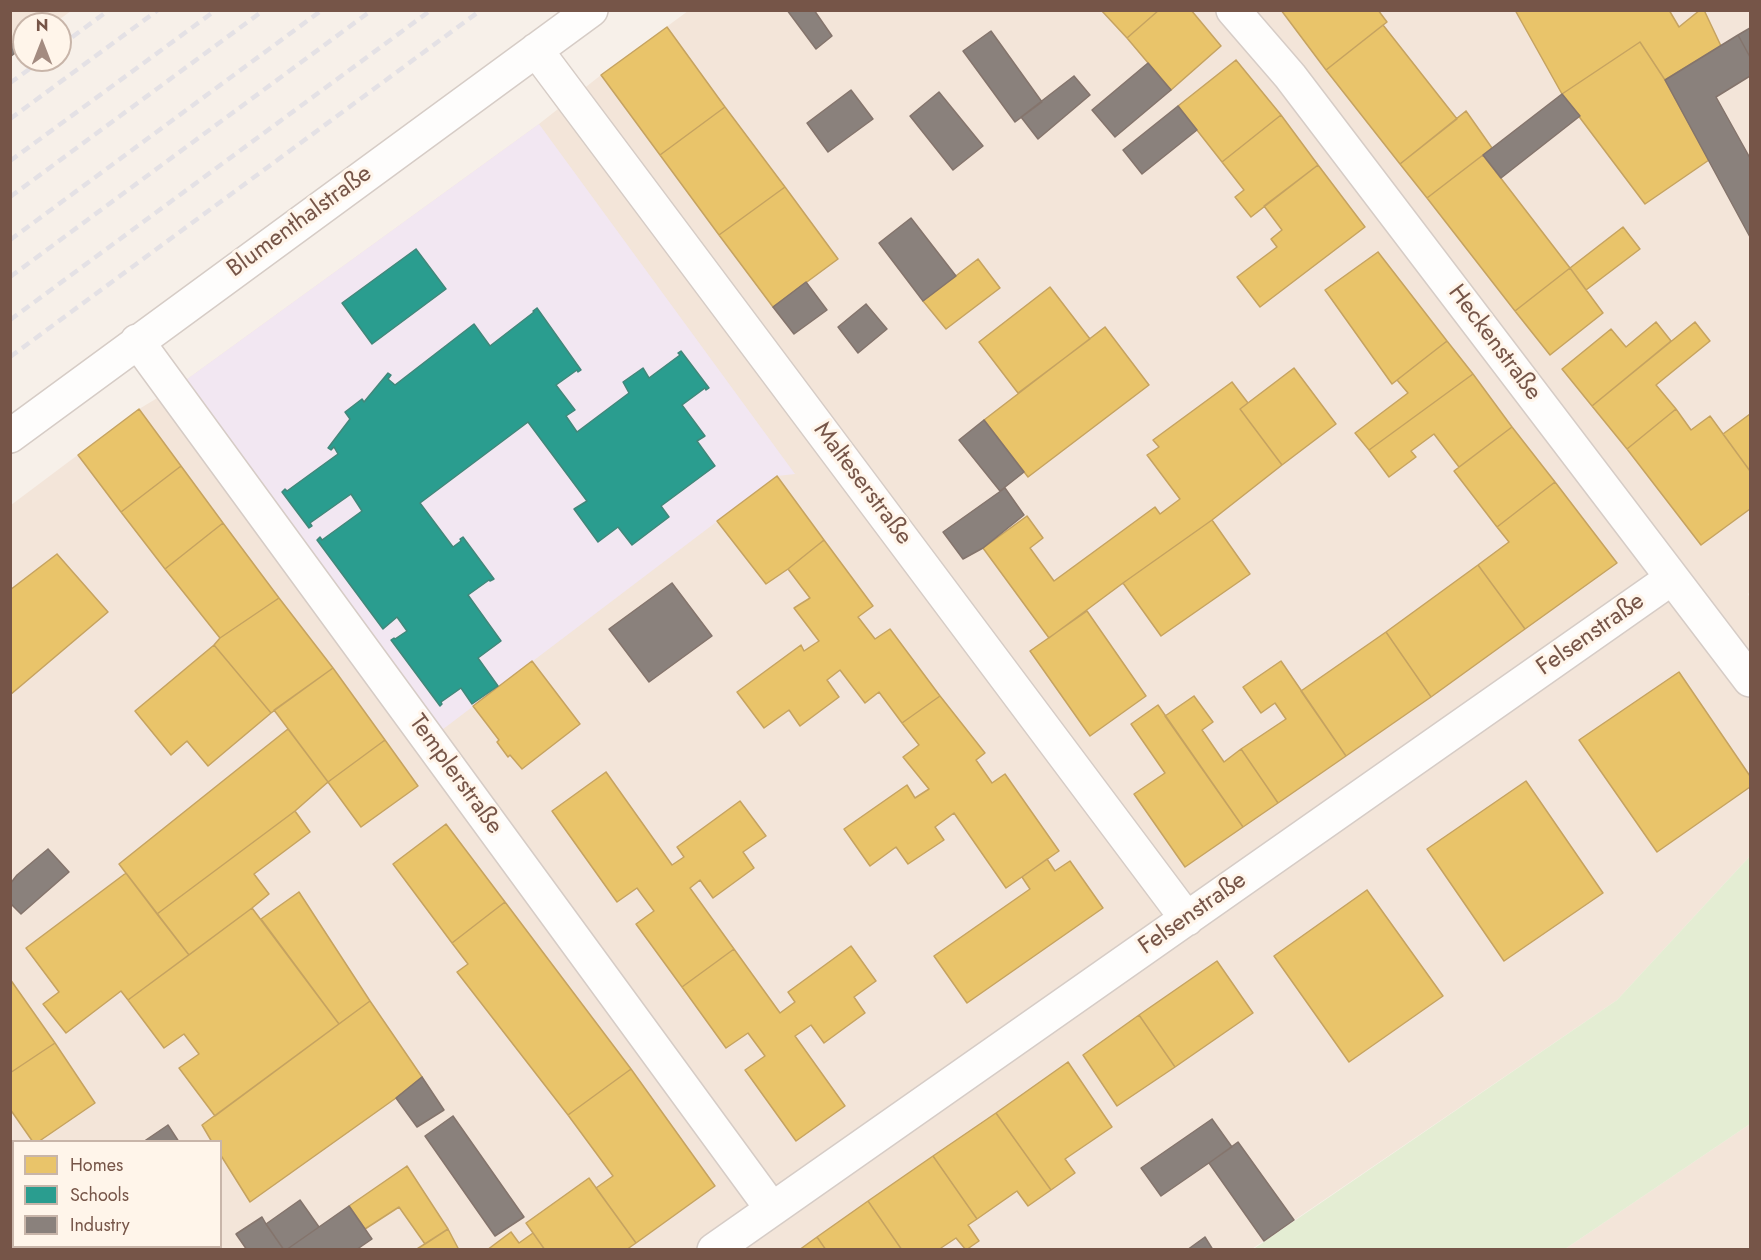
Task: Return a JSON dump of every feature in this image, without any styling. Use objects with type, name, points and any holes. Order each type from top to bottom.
[{"type":"street","name":"Blumenthalstraße","points":[[10,436],[591,10]]},
{"type":"street","name":"Heckenstraße","points":[[1233,10],[1290,76],[1750,680]]},
{"type":"street","name":"Malteserstraße","points":[[536,50],[1187,919]]},
{"type":"street","name":"Templerstraße","points":[[137,341],[772,1209]]},
{"type":"street","name":"Felsenstraße","points":[[714,1250],[1672,578]]},
{"type":"shaded area","points":[[11,11],[71,11],[12,12],[11,57]]},
{"type":"shaded area","points":[[688,11],[1750,11],[1750,592],[1748,594],[1750,598],[1750,856],[1617,1000],[1252,1249],[11,1250],[11,505],[139,409],[179,385],[539,124]]},
{"type":"shaded area","points":[[539,124],[795,474],[777,476],[434,736],[179,385]]},
{"type":"shaded area","points":[[1750,1124],[1750,1249],[1565,1249]]},
{"type":"green space","points":[[1750,856],[1750,1124],[1565,1249],[1252,1250],[1617,1000]]},
{"type":"building: Homes","points":[[1101,10],[1159,10],[1127,38]]},
{"type":"building: Homes","points":[[1159,10],[1191,10],[1221,46],[1171,90],[1127,38]]},
{"type":"building: Homes","points":[[1281,10],[1378,10],[1387,22],[1326,70]]},
{"type":"building: Homes","points":[[1515,10],[1669,10],[1679,27],[1700,10],[1704,10],[1721,46],[1665,80],[1640,42],[1562,94]]},
{"type":"building: Homes","points":[[1383,25],[1457,119],[1400,164],[1326,70]]},
{"type":"building: Homes","points":[[667,27],[725,107],[660,155],[601,75]]},
{"type":"building: Homes","points":[[1640,42],[1665,80],[1709,160],[1645,204],[1562,94]]},
{"type":"building: Homes","points":[[1236,60],[1281,115],[1222,162],[1178,106]]},
{"type":"building: Homes","points":[[725,107],[785,187],[719,235],[660,155]]},
{"type":"building: Homes","points":[[1466,111],[1492,148],[1427,198],[1400,164]]},
{"type":"building: Homes","points":[[1281,115],[1318,165],[1251,217],[1235,197],[1244,190],[1222,162]]},
{"type":"building: Homes","points":[[1483,155],[1570,268],[1515,311],[1427,198]]},
{"type":"building: Homes","points":[[1318,165],[1365,227],[1260,307],[1237,277],[1277,247],[1271,239],[1282,230],[1264,206]]},
{"type":"building: Homes","points":[[785,187],[838,259],[773,307],[719,235]]},
{"type":"building: Homes","points":[[1623,227],[1640,249],[1586,290],[1570,268]]},
{"type":"building: Homes","points":[[1378,252],[1447,341],[1392,384],[1325,290]]},
{"type":"building: Homes","points":[[978,259],[1000,288],[946,329],[923,301]]},
{"type":"building: Homes","points":[[1570,268],[1603,313],[1550,355],[1515,311]]},
{"type":"building: Homes","points":[[1050,287],[1090,339],[1018,393],[979,342]]},
{"type":"building: Homes","points":[[1656,322],[1671,341],[1592,406],[1562,369],[1611,329],[1626,347]]},
{"type":"building: Homes","points":[[1695,322],[1710,341],[1656,385],[1676,409],[1627,449],[1592,406]]},
{"type":"building: Homes","points":[[1105,327],[1149,385],[1028,477],[984,420]]},
{"type":"building: Homes","points":[[1447,341],[1473,374],[1369,450],[1355,433],[1408,393],[1397,380]]},
{"type":"building: Homes","points":[[1294,368],[1336,424],[1282,465],[1240,409]]},
{"type":"building: Homes","points":[[1473,374],[1512,427],[1459,467],[1434,434],[1411,451],[1416,457],[1389,477],[1369,450]]},
{"type":"building: Homes","points":[[1232,382],[1248,403],[1240,409],[1282,465],[1212,520],[1049,638],[983,548],[1027,516],[1043,538],[1030,548],[1054,581],[1155,507],[1160,514],[1180,499],[1147,455],[1159,447],[1153,440]]},
{"type":"building: Homes","points":[[139,409],[181,466],[121,512],[78,455]]},
{"type":"building: Homes","points":[[1676,409],[1691,430],[1710,416],[1750,471],[1750,509],[1701,545],[1627,449]]},
{"type":"building: Homes","points":[[1750,414],[1750,471],[1723,434]]},
{"type":"building: Homes","points":[[1512,427],[1555,482],[1497,527],[1454,471]]},
{"type":"building: Homes","points":[[181,466],[223,523],[165,569],[121,512]]},
{"type":"building: Homes","points":[[777,476],[824,540],[766,584],[717,521]]},
{"type":"building: Homes","points":[[1555,482],[1617,563],[1525,629],[1478,565],[1509,542],[1497,527]]},
{"type":"building: Homes","points":[[1212,520],[1250,574],[1161,636],[1123,583]]},
{"type":"building: Homes","points":[[223,523],[279,598],[220,638],[165,569]]},
{"type":"building: Homes","points":[[824,540],[873,606],[858,617],[875,639],[890,629],[940,696],[902,723],[879,692],[865,703],[840,670],[827,680],[839,697],[800,726],[789,710],[764,728],[737,692],[801,645],[804,651],[819,641],[794,608],[810,598],[788,569]]},
{"type":"building: Homes","points":[[57,554],[108,612],[10,695],[10,590]]},
{"type":"building: Homes","points":[[1478,565],[1525,629],[1431,697],[1386,632]]},
{"type":"building: Homes","points":[[279,598],[333,668],[271,713],[214,645],[220,638]]},
{"type":"building: Homes","points":[[1087,611],[1146,696],[1090,736],[1030,651]]},
{"type":"building: Homes","points":[[1386,632],[1431,697],[1346,756],[1301,691]]},
{"type":"building: Homes","points":[[214,645],[271,713],[208,766],[187,741],[171,755],[135,711]]},
{"type":"building: Homes","points":[[532,661],[580,724],[522,769],[510,755],[508,757],[497,742],[499,740],[473,706]]},
{"type":"building: Homes","points":[[1281,661],[1346,756],[1278,803],[1241,749],[1286,719],[1275,703],[1261,713],[1243,687]]},
{"type":"building: Homes","points":[[333,668],[385,740],[328,782],[274,710]]},
{"type":"building: Homes","points":[[1679,672],[1750,776],[1750,787],[1657,852],[1579,740]]},
{"type":"building: Homes","points":[[940,696],[985,753],[976,760],[992,783],[1005,774],[1059,851],[1006,888],[954,813],[935,827],[944,840],[908,864],[896,847],[870,866],[844,829],[907,785],[915,798],[929,789],[903,757],[919,745],[902,723]]},
{"type":"building: Homes","points":[[1194,696],[1213,722],[1202,730],[1224,762],[1241,749],[1278,803],[1243,827],[1165,716]]},
{"type":"building: Homes","points":[[1158,705],[1243,827],[1185,867],[1134,794],[1165,773],[1131,724]]},
{"type":"building: Homes","points":[[288,729],[328,782],[295,811],[157,914],[119,864]]},
{"type":"building: Homes","points":[[385,740],[418,786],[361,827],[328,782]]},
{"type":"building: Homes","points":[[606,772],[672,865],[684,857],[677,847],[740,801],[766,836],[743,852],[754,868],[713,898],[700,880],[690,888],[734,949],[682,987],[636,924],[654,911],[637,888],[617,902],[552,811]]},
{"type":"building: Homes","points":[[1526,781],[1603,893],[1504,961],[1427,849]]},
{"type":"building: Homes","points":[[295,811],[310,832],[254,874],[269,894],[189,955],[157,914]]},
{"type":"building: Homes","points":[[446,824],[505,902],[452,943],[393,864]]},
{"type":"building: Homes","points":[[1047,859],[1055,871],[1070,861],[1103,908],[967,1003],[934,956],[1030,889],[1022,877]]},
{"type":"building: Homes","points":[[126,873],[189,955],[128,1000],[121,991],[66,1033],[43,1004],[59,992],[26,948]]},
{"type":"building: Homes","points":[[1367,890],[1443,996],[1349,1062],[1274,956]]},
{"type":"building: Homes","points":[[299,892],[370,1001],[339,1024],[261,919]]},
{"type":"building: Homes","points":[[505,902],[631,1069],[568,1115],[457,972],[468,964],[452,943]]},
{"type":"building: Homes","points":[[252,908],[339,1024],[215,1116],[179,1068],[199,1054],[184,1034],[164,1048],[128,1000]]},
{"type":"building: Homes","points":[[851,946],[876,981],[854,997],[865,1013],[824,1043],[811,1025],[795,1036],[845,1106],[796,1141],[745,1070],[765,1056],[748,1033],[726,1048],[682,987],[734,949],[780,1013],[795,1002],[788,992]]},
{"type":"building: Homes","points":[[1217,961],[1253,1013],[1175,1067],[1139,1015]]},
{"type":"building: Homes","points":[[10,979],[55,1043],[10,1073]]},
{"type":"building: Homes","points":[[370,1001],[422,1077],[250,1202],[222,1157],[222,1140],[211,1140],[202,1125]]},
{"type":"building: Homes","points":[[1139,1015],[1175,1067],[1117,1106],[1083,1055]]},
{"type":"building: Homes","points":[[55,1043],[95,1103],[41,1140],[32,1140],[10,1109],[10,1073]]},
{"type":"building: Homes","points":[[1068,1062],[1112,1127],[1065,1159],[1075,1173],[1051,1190],[996,1113]]},
{"type":"building: Homes","points":[[631,1069],[715,1186],[636,1243],[596,1188],[613,1176],[568,1115]]},
{"type":"building: Homes","points":[[996,1113],[1051,1190],[1028,1206],[1017,1191],[977,1219],[933,1156]]},
{"type":"building: Homes","points":[[933,1156],[977,1219],[968,1225],[979,1241],[966,1250],[956,1238],[941,1248],[942,1250],[902,1250],[868,1201]]},
{"type":"building: Homes","points":[[407,1166],[448,1229],[425,1244],[399,1207],[365,1229],[349,1206]]},
{"type":"building: Homes","points":[[589,1178],[636,1243],[626,1250],[545,1250],[526,1223]]},
{"type":"building: Homes","points":[[868,1201],[902,1250],[826,1250],[817,1237]]},
{"type":"building: Homes","points":[[448,1229],[459,1250],[417,1250],[417,1249]]},
{"type":"building: Homes","points":[[511,1232],[519,1243],[533,1233],[545,1250],[487,1250]]},
{"type":"building: Homes","points":[[817,1237],[826,1250],[799,1250]]},
{"type":"building: Homes","points":[[62,1248],[154,1248],[155,1250],[63,1250]]},
{"type":"building: Schools","points":[[416,249],[446,289],[372,344],[342,303]]},
{"type":"building: Schools","points":[[537,308],[581,370],[578,372],[577,370],[556,385],[575,410],[566,416],[577,432],[629,393],[623,382],[643,368],[649,378],[680,355],[678,353],[681,351],[709,388],[706,390],[705,388],[682,405],[705,436],[697,441],[715,466],[661,506],[669,517],[632,545],[618,527],[598,542],[574,509],[587,501],[528,422],[420,503],[453,547],[463,537],[494,579],[468,595],[501,641],[478,658],[498,686],[472,704],[461,688],[441,702],[440,706],[391,640],[407,631],[397,617],[383,629],[317,540],[320,537],[322,540],[362,511],[351,494],[310,523],[312,526],[309,528],[282,492],[285,489],[287,491],[338,454],[334,447],[331,450],[328,448],[350,419],[345,412],[362,399],[364,402],[388,373],[391,375],[388,379],[395,385],[474,324],[490,346]]},
{"type":"building: Industry","points":[[787,10],[814,10],[832,36],[816,49]]},
{"type":"building: Industry","points":[[1750,28],[1750,57],[1738,35]]},
{"type":"building: Industry","points":[[991,31],[1042,102],[1015,122],[963,51]]},
{"type":"building: Industry","points":[[1738,35],[1750,57],[1750,76],[1716,97],[1750,158],[1750,237],[1665,80]]},
{"type":"building: Industry","points":[[10,44],[12,44],[10,57]]},
{"type":"building: Industry","points":[[1148,63],[1171,90],[1115,137],[1092,110]]},
{"type":"building: Industry","points":[[1074,76],[1090,95],[1038,139],[1021,117]]},
{"type":"building: Industry","points":[[851,90],[873,119],[828,152],[807,123]]},
{"type":"building: Industry","points":[[939,92],[983,146],[953,170],[910,116]]},
{"type":"building: Industry","points":[[1562,94],[1580,116],[1501,178],[1483,155]]},
{"type":"building: Industry","points":[[1178,106],[1197,130],[1142,174],[1123,150]]},
{"type":"building: Industry","points":[[911,218],[956,276],[923,301],[879,243]]},
{"type":"building: Industry","points":[[806,282],[827,310],[794,334],[773,307]]},
{"type":"building: Industry","points":[[866,304],[887,329],[858,353],[838,327]]},
{"type":"building: Industry","points":[[984,420],[1024,472],[1000,491],[959,440]]},
{"type":"building: Industry","points":[[1005,488],[1024,515],[983,548],[963,559],[943,532]]},
{"type":"building: Industry","points":[[672,583],[712,636],[649,682],[609,629]]},
{"type":"building: Industry","points":[[48,849],[69,872],[21,914],[10,903],[10,884],[17,875]]},
{"type":"building: Industry","points":[[422,1077],[444,1110],[417,1127],[396,1098]]},
{"type":"building: Industry","points":[[453,1116],[524,1217],[495,1236],[425,1136]]},
{"type":"building: Industry","points":[[1212,1119],[1232,1147],[1161,1196],[1141,1168]]},
{"type":"building: Industry","points":[[168,1125],[178,1140],[146,1140]]},
{"type":"building: Industry","points":[[1238,1142],[1294,1220],[1264,1241],[1209,1163]]},
{"type":"building: Industry","points":[[300,1200],[319,1227],[284,1250],[266,1224]]},
{"type":"building: Industry","points":[[349,1206],[372,1239],[356,1250],[286,1250]]},
{"type":"building: Industry","points":[[262,1217],[284,1250],[247,1250],[236,1234]]},
{"type":"building: Industry","points":[[1205,1237],[1213,1250],[1187,1250]]},
{"type":"railway","points":[[72,37],[109,10]]},
{"type":"railway","points":[[10,119],[158,10]]},
{"type":"railway","points":[[10,161],[216,10]]},
{"type":"railway","points":[[10,197],[264,10]]},
{"type":"railway","points":[[10,240],[322,10]]},
{"type":"railway","points":[[10,277],[372,10]]},
{"type":"railway","points":[[10,320],[431,10]]},
{"type":"railway","points":[[10,357],[481,10]]},
{"type":"railway","points":[[10,83],[25,72]]}]
